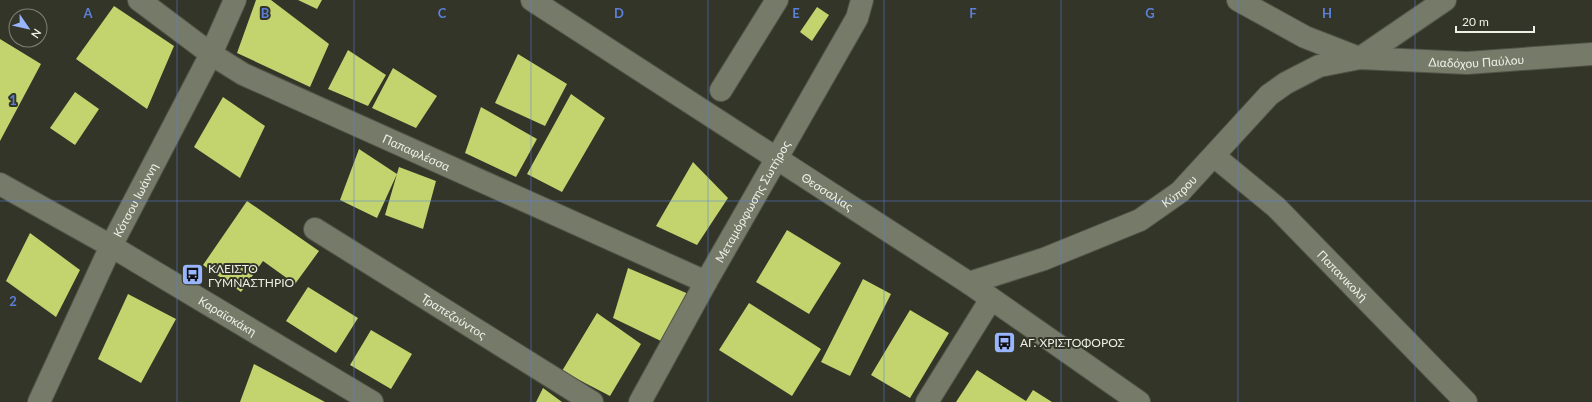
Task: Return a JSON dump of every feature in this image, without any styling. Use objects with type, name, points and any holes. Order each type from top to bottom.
[{"type":"street","name":"Παπαφλέσσα","points":[[139,0],[212,54],[243,74],[706,282]]},
{"type":"street","name":"Κότσου Ιωάννη","points":[[39,402],[111,246],[212,54],[235,0]]},
{"type":"street","name":"Θεσσαλίας","points":[[532,0],[969,283],[1115,395],[1139,402]]},
{"type":"street","points":[[721,90],[777,0]]},
{"type":"street","name":"Μεταμόρφωσης Σωτήρος","points":[[640,402],[706,282],[857,18],[862,0]]},
{"type":"street","points":[[1238,0],[1305,37],[1360,58],[1445,0]]},
{"type":"street","name":"Διαδόχου Παύλου","points":[[1360,58],[1467,63],[1592,54]]},
{"type":"street","name":"Κύπρου","points":[[969,283],[1044,259],[1140,220],[1180,192],[1269,95],[1286,83],[1319,66],[1360,58]]},
{"type":"street","name":"Παπανικολή","points":[[1214,156],[1276,207],[1466,402]]},
{"type":"street","name":"Καραϊσκάκη","points":[[0,184],[111,246],[372,402]]},
{"type":"street","name":"Τραπεζούντος","points":[[315,229],[592,402]]},
{"type":"street","points":[[927,402],[991,299]]},
{"type":"building","points":[[256,0],[271,0],[329,44],[310,87],[237,53]]},
{"type":"building","points":[[298,0],[322,0],[317,9]]},
{"type":"building","points":[[114,6],[174,46],[147,109],[76,59]]},
{"type":"building","points":[[817,7],[829,15],[812,41],[800,32]]},
{"type":"building","points":[[0,39],[8,44],[8,48],[15,48],[41,64],[0,141]]},
{"type":"building","points":[[348,50],[386,75],[368,106],[328,89]]},
{"type":"building","points":[[518,54],[567,84],[545,126],[495,103]]},
{"type":"building","points":[[393,68],[437,96],[416,128],[372,108]]},
{"type":"building","points":[[75,92],[99,109],[75,145],[50,128]]},
{"type":"building","points":[[571,94],[605,118],[562,192],[527,174]]},
{"type":"building","points":[[223,97],[265,126],[240,178],[194,147]]},
{"type":"building","points":[[481,107],[537,139],[516,177],[465,153]]},
{"type":"building","points":[[359,149],[397,174],[377,218],[340,200]]},
{"type":"building","points":[[693,162],[728,198],[697,245],[656,226]]},
{"type":"building","points":[[399,167],[436,181],[423,229],[385,215]]},
{"type":"building","points":[[247,201],[319,251],[295,284],[263,261],[241,292],[203,265]]},
{"type":"building","points":[[787,230],[841,263],[809,314],[756,282]]},
{"type":"building","points":[[30,233],[80,270],[56,317],[6,281]]},
{"type":"building","points":[[628,268],[691,295],[663,342],[613,318]]},
{"type":"building","points":[[863,279],[891,294],[850,376],[821,362]]},
{"type":"building","points":[[308,287],[358,318],[336,353],[286,321]]},
{"type":"building","points":[[128,294],[176,319],[141,383],[98,359]]},
{"type":"building","points":[[749,303],[821,349],[792,396],[719,350]]},
{"type":"building","points":[[910,310],[949,333],[910,398],[871,375]]},
{"type":"building","points":[[597,313],[641,344],[610,396],[562,371]]},
{"type":"building","points":[[371,330],[412,354],[391,389],[350,365]]},
{"type":"building","points":[[254,364],[325,402],[240,402]]},
{"type":"building","points":[[977,370],[1026,401],[1033,390],[1052,402],[956,402]]},
{"type":"building","points":[[543,388],[562,402],[536,402]]},
{"type":"place","name":"ΚΛΕΙΣΤΟ ΓΥΜΝΑΣΤΗΡΙΟ","points":[[192,275]]},
{"type":"place","name":"ΑΓ. ΧΡΙΣΤΟΦΟΡΟΣ","points":[[1004,342]]}]
